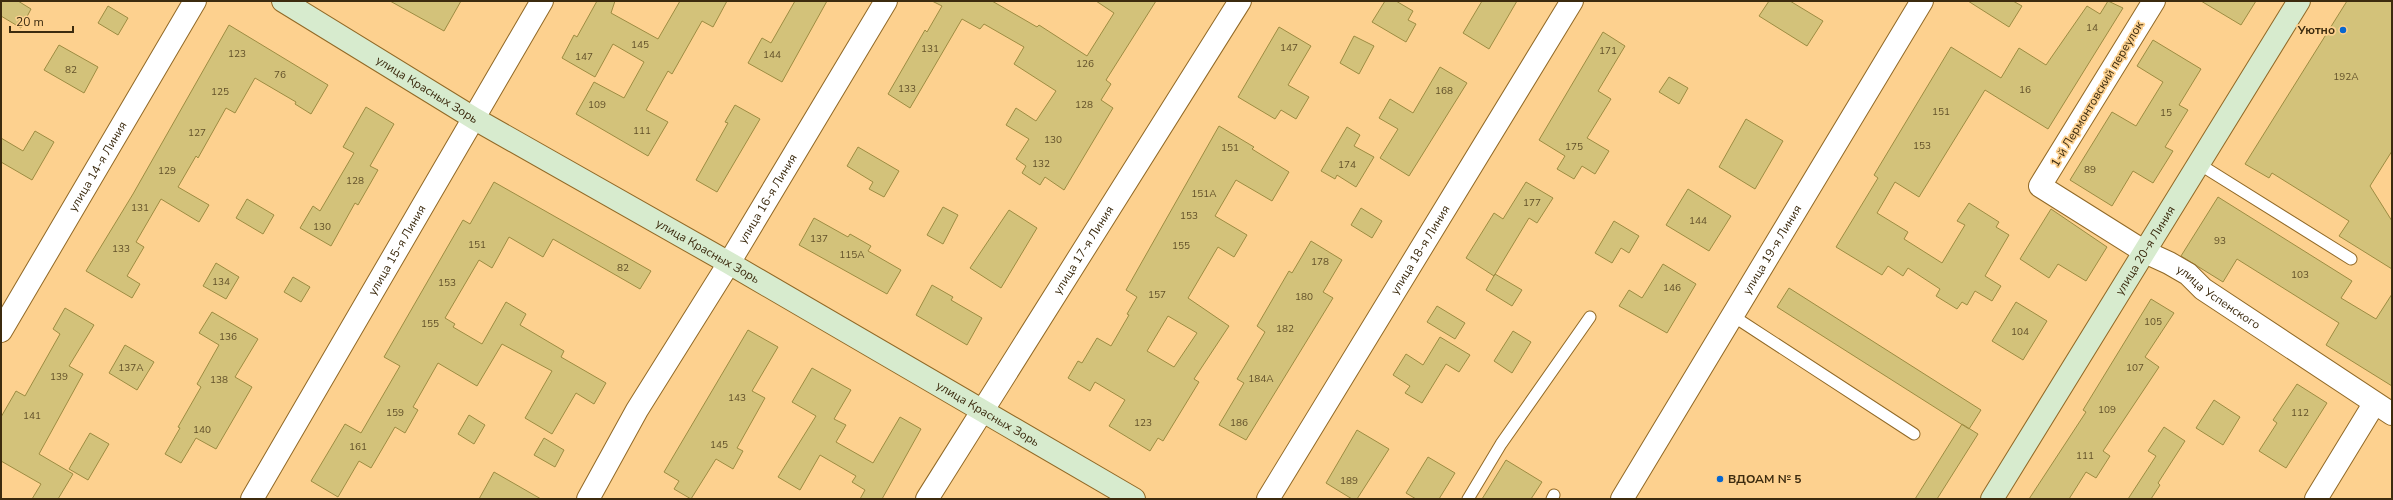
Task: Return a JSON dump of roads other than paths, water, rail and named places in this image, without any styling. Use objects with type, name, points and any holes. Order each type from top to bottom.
[{"type":"street","name":"улица 14-я Линия","points":[[1,331],[195,1]]},
{"type":"street","name":"улица Красных Зорь","points":[[283,1],[475,119],[729,263],[1134,499]]},
{"type":"street","name":"улица 15-я Линия","points":[[252,499],[475,119],[542,1]]},
{"type":"street","name":"улица 16-я Линия","points":[[588,499],[638,410],[729,263],[886,1]]},
{"type":"street","name":"улица 17-я Линия","points":[[927,499],[1240,1]]},
{"type":"street","name":"улица 18-я Линия","points":[[1268,499],[1572,1]]},
{"type":"street","name":"улица 19-я Линия","points":[[1622,499],[1922,1]]},
{"type":"street","name":"1-й Лермонтовский переулок","points":[[2040,186],[2154,1]]},
{"type":"street","name":"улица 20-я Линия","points":[[1992,499],[2299,1]]},
{"type":"street","name":"улица Успенского","points":[[2040,186],[2145,252],[2188,274],[2203,289],[2383,409]]},
{"type":"street","points":[[2316,499],[2383,409]]},
{"type":"lane","points":[[2199,164],[2351,259]]},
{"type":"lane","points":[[1733,316],[1914,434]]},
{"type":"lane","points":[[1468,499],[1501,444],[1590,317]]},
{"type":"place","name":"Уютно","points":[[2343,30]]},
{"type":"place","name":"ВДОАМ № 5","points":[[1720,479]]}]
